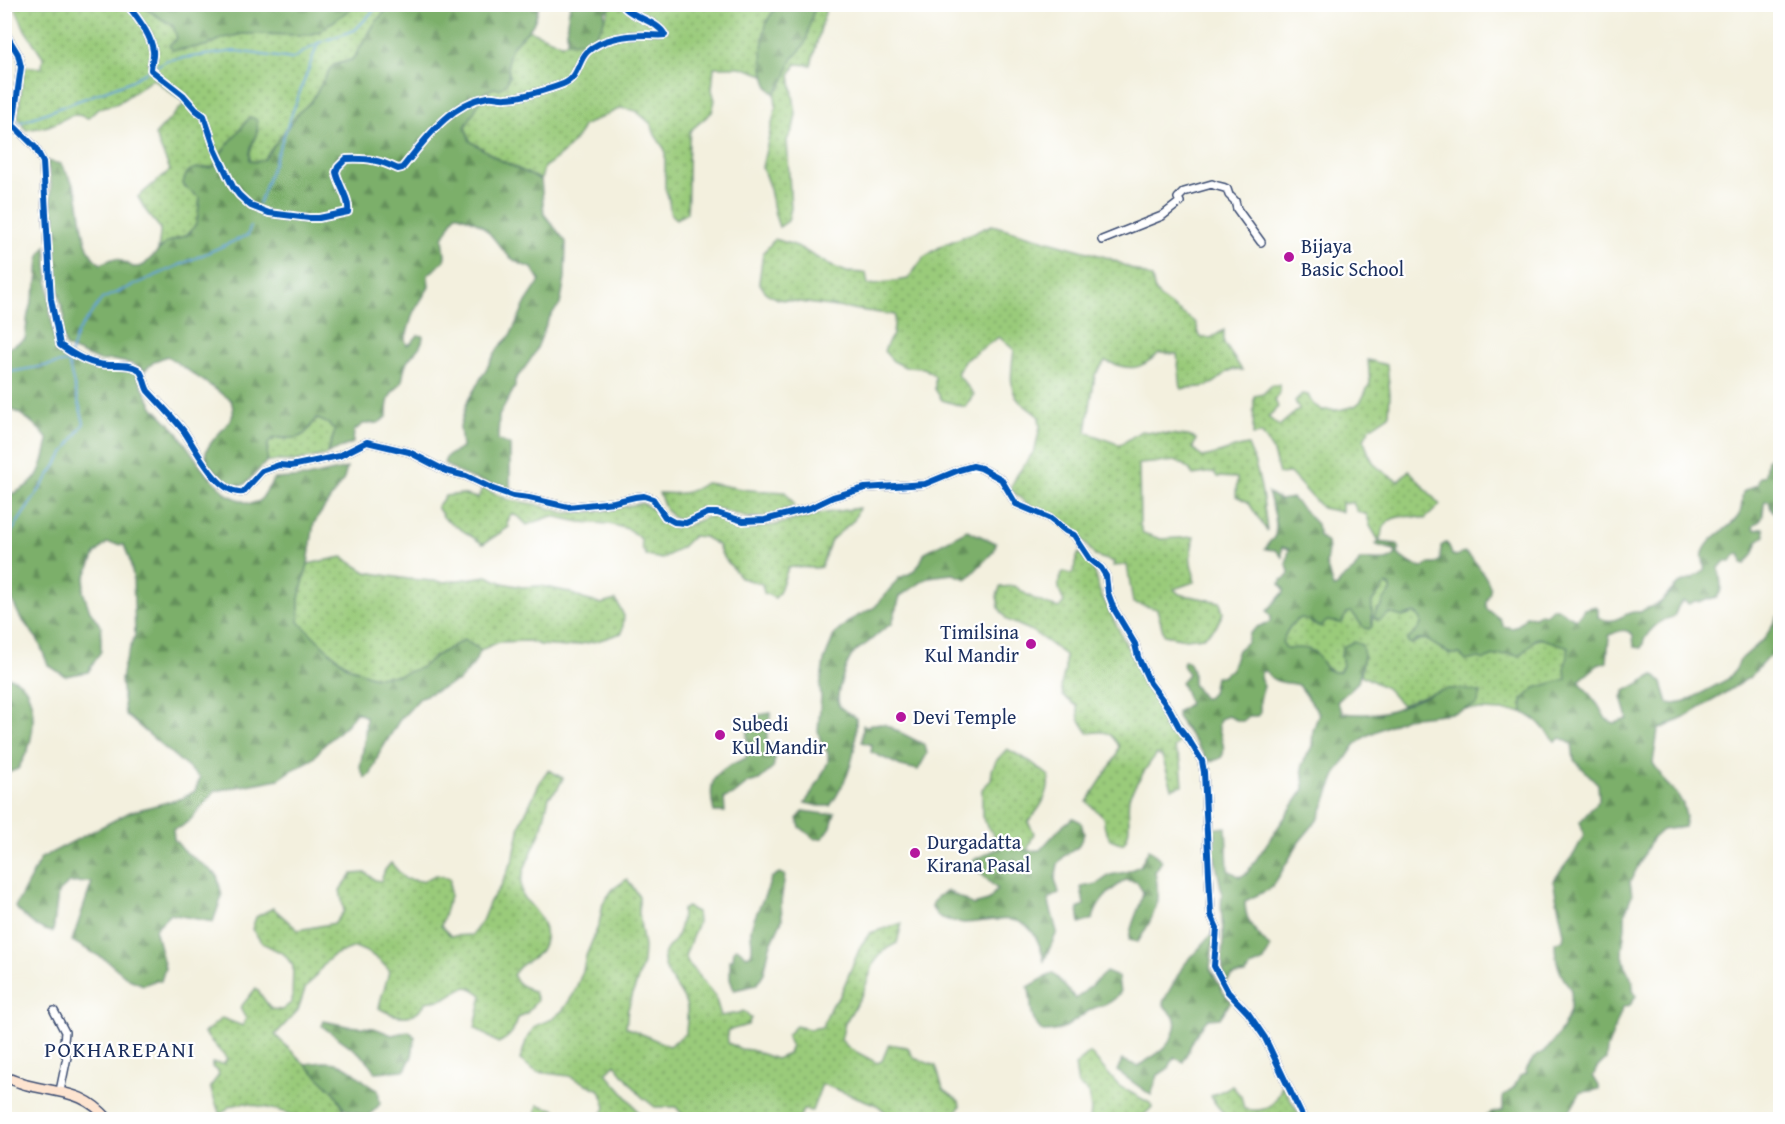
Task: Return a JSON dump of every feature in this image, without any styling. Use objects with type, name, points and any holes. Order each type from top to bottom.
[{"type":"street","points":[[127,4],[152,44],[154,53],[151,70],[183,95],[204,116],[215,149],[239,195],[251,206],[269,213],[319,218],[348,212],[349,209],[336,172],[346,159],[365,158],[398,169],[402,168],[450,114],[466,104],[487,97],[506,98],[563,84],[576,74],[586,53],[603,42],[621,36],[665,35],[656,26],[625,9],[627,4]]},
{"type":"street","points":[[4,31],[18,54],[21,67],[13,125],[35,147],[43,162],[51,299],[60,345],[71,353],[97,364],[128,366],[138,370],[142,374],[148,391],[182,430],[203,463],[232,491],[243,492],[262,471],[279,465],[291,466],[339,456],[367,442],[409,452],[446,471],[466,476],[513,496],[568,507],[644,496],[653,500],[665,517],[674,522],[686,523],[708,513],[717,513],[743,521],[765,520],[810,508],[865,488],[926,484],[973,466],[1001,479],[1016,504],[1049,518],[1074,535],[1090,560],[1101,568],[1106,576],[1108,593],[1114,609],[1135,644],[1138,657],[1150,683],[1202,761],[1211,915],[1217,928],[1214,966],[1228,992],[1248,1013],[1265,1038],[1304,1119]]},
{"type":"street","points":[[1102,240],[1162,216],[1180,202],[1178,198],[1184,192],[1212,184],[1218,188],[1227,189],[1237,209],[1261,242]]},
{"type":"street","points":[[54,1011],[65,1032],[63,1051],[66,1057],[60,1091]]},
{"type":"street","points":[[4,1077],[88,1100],[109,1119]]},
{"type":"green space","points":[[570,4],[613,5],[605,12],[602,26],[594,36],[581,42],[567,42]]},
{"type":"green space","points":[[14,5],[140,5],[173,26],[177,38],[170,46],[179,50],[206,46],[224,38],[243,34],[309,35],[320,31],[356,5],[390,5],[375,23],[355,56],[330,69],[311,102],[299,112],[264,159],[254,162],[250,160],[249,154],[258,130],[246,121],[213,167],[197,168],[186,188],[200,197],[197,222],[187,235],[166,243],[158,250],[160,228],[138,197],[170,170],[155,135],[185,103],[153,79],[118,103],[98,109],[88,118],[72,115],[48,126],[26,130],[18,118],[24,66],[42,68],[43,57],[25,30]]},
{"type":"green space","points":[[140,5],[356,5],[320,31],[309,35],[243,34],[224,38],[206,46],[173,50],[169,46],[177,38],[173,26]]},
{"type":"green space","points":[[390,5],[539,5],[533,25],[515,43],[510,52],[507,82],[499,89],[486,91],[465,127],[470,141],[498,159],[541,180],[544,214],[566,242],[565,278],[560,305],[549,319],[533,357],[515,380],[515,387],[499,416],[498,440],[510,445],[510,489],[467,476],[444,463],[447,456],[462,448],[460,426],[467,402],[499,347],[510,336],[526,302],[540,281],[532,268],[522,265],[509,256],[482,226],[456,214],[443,238],[444,261],[428,275],[429,287],[413,313],[405,340],[407,345],[418,335],[423,336],[422,340],[419,348],[406,364],[401,383],[390,396],[387,417],[378,423],[363,424],[354,431],[353,443],[328,453],[335,431],[329,424],[316,418],[308,431],[297,438],[272,439],[268,446],[267,461],[245,484],[233,485],[207,462],[205,456],[210,443],[231,419],[233,409],[231,400],[167,356],[155,361],[144,371],[133,364],[113,360],[99,361],[66,347],[61,331],[65,318],[57,288],[50,228],[51,183],[47,161],[61,164],[74,186],[83,232],[94,259],[101,264],[118,259],[133,267],[144,265],[166,243],[187,235],[197,222],[200,198],[183,184],[187,173],[194,169],[213,167],[221,153],[250,117],[256,119],[257,130],[250,160],[254,162],[264,159],[299,112],[311,102],[330,69],[355,56],[375,23]]},
{"type":"green space","points":[[611,5],[827,5],[811,65],[796,64],[790,75],[796,114],[793,129],[787,140],[791,208],[788,221],[779,227],[762,167],[776,106],[774,86],[767,76],[741,67],[714,67],[712,90],[715,100],[712,112],[690,131],[687,213],[676,219],[670,212],[665,188],[665,150],[651,124],[636,111],[621,108],[583,126],[567,150],[544,167],[541,180],[498,159],[470,141],[465,127],[486,91],[510,77],[508,62],[510,50],[518,40],[529,30],[562,44],[579,38],[593,31],[603,22]]},
{"type":"green space","points":[[778,5],[817,5],[805,44],[792,60],[782,85],[774,93],[766,81],[762,51],[767,22]]},
{"type":"green space","points":[[992,225],[1109,258],[1152,278],[1154,288],[1160,298],[1196,323],[1200,337],[1211,338],[1224,330],[1224,343],[1242,370],[1231,370],[1206,386],[1181,389],[1177,354],[1159,353],[1145,364],[1134,368],[1105,361],[1095,375],[1086,432],[1120,445],[1141,431],[1188,436],[1196,439],[1193,448],[1202,457],[1248,445],[1263,498],[1267,531],[1248,502],[1236,496],[1237,478],[1217,477],[1214,472],[1193,475],[1189,469],[1177,461],[1139,464],[1140,525],[1143,533],[1161,539],[1194,537],[1190,556],[1194,582],[1174,589],[1179,594],[1220,602],[1223,613],[1216,627],[1203,637],[1186,639],[1164,635],[1157,609],[1133,603],[1127,565],[1113,566],[1114,562],[1095,556],[1080,536],[1068,525],[1027,504],[1010,489],[1035,450],[1040,427],[1039,417],[1020,402],[1013,391],[1011,377],[1014,350],[999,337],[964,361],[957,374],[974,394],[965,407],[942,400],[935,389],[935,376],[924,368],[905,367],[893,361],[884,351],[893,335],[895,315],[778,299],[766,293],[759,282],[763,253],[775,239],[797,246],[829,265],[847,272],[866,273],[868,285],[908,279],[924,257],[943,245]]},
{"type":"green space","points":[[46,246],[50,310],[56,349],[63,355],[95,366],[127,370],[137,375],[154,408],[175,429],[205,472],[228,495],[250,504],[260,501],[274,479],[307,477],[347,468],[344,479],[314,523],[308,564],[299,598],[299,622],[329,651],[348,667],[374,677],[399,675],[422,667],[435,656],[464,640],[481,650],[473,665],[459,681],[421,697],[399,721],[379,754],[371,774],[365,778],[360,768],[366,717],[357,712],[313,759],[279,779],[215,791],[191,819],[181,827],[173,829],[174,839],[183,850],[217,875],[222,896],[213,922],[170,914],[155,929],[165,968],[161,981],[143,985],[129,979],[106,960],[72,941],[92,882],[69,883],[58,893],[53,932],[37,926],[15,907],[41,858],[130,812],[183,798],[195,791],[200,778],[125,714],[121,680],[135,635],[133,575],[124,545],[107,543],[95,554],[85,578],[83,591],[89,609],[101,627],[101,651],[88,672],[65,676],[48,665],[38,640],[20,617],[10,596],[5,595],[4,497],[24,488],[36,477],[43,462],[48,440],[29,420],[4,406],[5,350],[25,339],[28,314],[37,282],[39,259]]},
{"type":"green space","points":[[1368,360],[1387,365],[1390,394],[1389,415],[1370,428],[1364,439],[1369,454],[1375,465],[1398,481],[1409,470],[1440,505],[1425,519],[1409,517],[1392,519],[1384,527],[1379,541],[1370,526],[1367,515],[1357,511],[1353,503],[1342,503],[1342,512],[1322,508],[1290,473],[1279,474],[1272,449],[1262,434],[1253,435],[1254,396],[1263,394],[1272,385],[1279,385],[1280,391],[1275,400],[1278,407],[1268,417],[1279,426],[1299,409],[1295,401],[1302,394],[1308,395],[1313,404],[1322,410],[1339,410],[1355,406],[1361,401],[1370,383]]},
{"type":"green space","points":[[316,418],[329,424],[335,431],[326,455],[294,461],[267,461],[268,444],[271,440],[287,439],[307,431]]},
{"type":"green space","points":[[1773,456],[1780,461],[1780,518],[1771,509],[1769,501],[1765,501],[1761,520],[1753,528],[1756,530],[1764,528],[1765,536],[1758,541],[1753,555],[1745,564],[1742,564],[1741,555],[1738,554],[1731,562],[1724,562],[1719,568],[1721,588],[1719,595],[1702,602],[1695,601],[1689,604],[1683,601],[1679,604],[1673,617],[1660,622],[1651,630],[1641,648],[1634,647],[1633,635],[1627,631],[1618,631],[1609,636],[1607,662],[1598,665],[1579,681],[1606,719],[1614,723],[1628,719],[1622,697],[1625,691],[1654,675],[1662,683],[1668,703],[1685,702],[1728,679],[1740,660],[1765,638],[1777,617],[1780,617],[1780,652],[1767,658],[1750,677],[1684,718],[1658,730],[1653,763],[1666,783],[1677,794],[1683,804],[1686,817],[1684,827],[1662,830],[1652,839],[1630,882],[1632,894],[1625,914],[1622,951],[1636,996],[1630,1005],[1622,1009],[1607,1049],[1606,1059],[1593,1076],[1599,1089],[1581,1092],[1570,1110],[1558,1116],[1557,1119],[1482,1119],[1489,1114],[1503,1110],[1503,1097],[1514,1087],[1520,1076],[1527,1073],[1526,1070],[1534,1058],[1554,1041],[1567,1019],[1571,1003],[1570,987],[1560,972],[1556,955],[1555,943],[1563,940],[1564,934],[1553,881],[1574,854],[1584,835],[1580,822],[1599,800],[1598,784],[1574,760],[1572,744],[1561,738],[1555,741],[1538,722],[1523,712],[1522,700],[1535,688],[1566,679],[1565,666],[1569,647],[1539,638],[1535,639],[1520,656],[1509,654],[1484,660],[1479,658],[1466,661],[1460,654],[1450,654],[1425,639],[1410,644],[1407,640],[1420,627],[1419,616],[1414,613],[1402,617],[1390,613],[1380,620],[1374,617],[1376,611],[1382,606],[1383,600],[1391,592],[1391,587],[1387,585],[1372,602],[1372,626],[1369,629],[1364,628],[1352,612],[1347,613],[1342,623],[1327,621],[1321,627],[1301,618],[1287,631],[1282,642],[1286,648],[1311,650],[1327,669],[1334,672],[1339,672],[1343,665],[1342,647],[1354,642],[1362,645],[1364,656],[1358,682],[1337,702],[1343,713],[1369,714],[1390,711],[1448,689],[1481,693],[1477,705],[1453,713],[1405,718],[1366,736],[1355,745],[1337,772],[1319,818],[1299,842],[1278,878],[1270,889],[1245,901],[1249,922],[1270,948],[1264,961],[1251,967],[1246,974],[1234,975],[1226,982],[1222,962],[1222,893],[1209,829],[1226,827],[1228,870],[1240,877],[1247,873],[1304,789],[1302,765],[1312,746],[1313,731],[1319,713],[1299,685],[1276,681],[1267,672],[1262,671],[1260,678],[1264,686],[1260,700],[1260,713],[1257,716],[1249,716],[1243,721],[1228,716],[1220,719],[1223,755],[1216,760],[1206,760],[1177,717],[1177,712],[1189,702],[1181,682],[1188,674],[1183,665],[1184,661],[1188,661],[1191,666],[1193,684],[1203,698],[1207,698],[1212,693],[1215,677],[1231,670],[1238,650],[1247,642],[1249,634],[1257,627],[1270,622],[1271,617],[1267,611],[1284,592],[1280,584],[1289,573],[1286,563],[1289,549],[1282,547],[1282,557],[1276,550],[1265,549],[1274,539],[1276,527],[1268,493],[1280,500],[1292,498],[1317,524],[1319,536],[1327,543],[1326,563],[1333,588],[1337,587],[1341,580],[1354,570],[1360,560],[1384,560],[1396,554],[1394,550],[1377,545],[1378,542],[1397,544],[1400,556],[1423,568],[1440,560],[1441,546],[1446,543],[1452,555],[1456,556],[1464,552],[1476,564],[1490,587],[1486,601],[1487,609],[1500,619],[1503,626],[1512,628],[1526,616],[1535,617],[1540,613],[1546,614],[1552,608],[1557,608],[1575,619],[1584,609],[1596,606],[1598,617],[1610,620],[1641,612],[1658,604],[1676,586],[1704,571],[1703,555],[1706,547],[1739,515],[1743,492],[1758,484],[1759,478],[1765,475],[1767,460]]},
{"type":"green space","points":[[705,483],[748,490],[785,492],[795,505],[771,517],[748,518],[716,508],[705,509],[684,520],[675,519],[666,510],[659,493],[683,493]]},
{"type":"green space","points":[[482,488],[509,500],[535,504],[565,513],[602,511],[642,503],[657,512],[669,524],[684,527],[710,516],[720,516],[748,526],[771,526],[819,514],[859,508],[854,520],[831,540],[821,567],[788,568],[775,598],[764,593],[762,584],[741,578],[722,555],[718,545],[704,537],[693,536],[682,547],[662,559],[647,556],[642,549],[641,539],[628,529],[552,516],[527,525],[519,517],[511,514],[507,524],[509,527],[483,544],[444,518],[437,507],[445,496],[461,494],[478,498]]},
{"type":"green space","points":[[967,530],[996,543],[994,551],[967,579],[953,574],[929,577],[900,596],[892,624],[851,657],[842,679],[838,702],[840,707],[856,718],[851,764],[843,785],[830,806],[805,803],[828,762],[828,753],[821,742],[818,731],[820,687],[824,661],[834,635],[850,620],[875,607],[899,578],[911,573],[919,565],[925,552]]},
{"type":"green space","points":[[1079,553],[1093,569],[1099,590],[1150,693],[1182,738],[1174,748],[1181,761],[1183,785],[1172,788],[1162,756],[1157,754],[1130,795],[1128,833],[1123,844],[1110,839],[1103,817],[1087,802],[1116,757],[1119,746],[1109,734],[1088,733],[1079,719],[1077,706],[1063,696],[1061,685],[1065,670],[1065,655],[1032,631],[1007,620],[999,608],[997,596],[1000,587],[1015,586],[1036,600],[1059,608],[1064,602],[1059,590],[1060,579],[1064,572],[1070,574],[1074,572]]},
{"type":"green space","points":[[342,557],[366,572],[408,579],[445,582],[487,576],[503,583],[522,587],[541,586],[569,592],[601,604],[616,600],[624,616],[622,633],[566,647],[540,645],[529,641],[499,642],[481,650],[464,640],[422,667],[403,675],[385,677],[369,675],[339,659],[299,622],[299,598],[308,564]]},
{"type":"green space","points":[[1385,585],[1391,587],[1391,592],[1382,607],[1376,611],[1376,619],[1380,620],[1390,613],[1403,617],[1414,613],[1421,617],[1420,627],[1408,642],[1412,644],[1428,640],[1446,652],[1460,654],[1465,660],[1479,658],[1484,660],[1502,655],[1523,654],[1527,647],[1537,639],[1550,639],[1569,647],[1565,666],[1566,679],[1522,700],[1523,712],[1463,709],[1477,705],[1481,693],[1461,690],[1431,693],[1402,705],[1386,688],[1361,675],[1364,656],[1341,655],[1343,665],[1339,672],[1334,672],[1324,666],[1314,651],[1286,648],[1282,642],[1291,625],[1301,618],[1308,619],[1313,625],[1327,621],[1340,623],[1347,613],[1352,612],[1364,628],[1369,629],[1372,626],[1372,602]]},
{"type":"green space","points":[[5,677],[15,679],[28,693],[33,723],[29,746],[18,769],[5,774]]},
{"type":"green space","points":[[771,713],[767,742],[775,748],[773,768],[759,780],[748,783],[733,795],[724,798],[725,812],[714,812],[711,791],[715,777],[727,767],[746,758],[749,728],[759,715]]},
{"type":"green space","points":[[870,724],[884,724],[925,745],[927,754],[918,770],[901,766],[871,752],[872,745],[862,742],[863,725],[868,727]]},
{"type":"green space","points":[[1007,749],[1031,762],[1049,776],[1048,790],[1043,801],[1028,822],[1034,833],[1027,851],[1011,844],[1001,847],[982,817],[982,789],[991,780],[996,761]]},
{"type":"green space","points":[[548,770],[563,778],[558,788],[549,797],[541,831],[521,882],[522,896],[542,920],[544,942],[541,950],[513,975],[519,984],[534,992],[537,1000],[527,1013],[518,1018],[509,1036],[498,1043],[475,1028],[482,995],[467,987],[443,999],[426,1002],[411,1015],[399,1016],[379,1008],[389,970],[374,956],[355,947],[334,955],[326,962],[305,989],[298,1010],[275,1035],[335,1093],[344,1109],[339,1113],[337,1119],[305,1119],[245,1103],[230,1106],[220,1115],[210,1087],[219,1075],[212,1067],[212,1063],[224,1064],[227,1059],[204,1033],[222,1018],[243,1026],[246,1019],[240,1008],[256,988],[271,1009],[282,1010],[292,1002],[293,966],[284,954],[262,943],[252,929],[256,917],[273,908],[298,930],[335,923],[344,911],[340,890],[352,874],[366,873],[375,880],[381,881],[385,870],[391,863],[405,879],[422,881],[436,875],[450,878],[450,896],[441,926],[451,936],[472,935],[482,921],[490,901],[501,886],[514,857],[520,825]]},
{"type":"green space","points":[[804,811],[835,813],[831,827],[823,838],[815,839],[800,827],[797,819]]},
{"type":"green space","points":[[1073,818],[1081,822],[1084,834],[1078,847],[1064,856],[1058,864],[1055,879],[1059,893],[1048,899],[1057,932],[1044,961],[1034,934],[1020,922],[1002,919],[964,923],[937,916],[931,906],[938,896],[948,891],[973,905],[988,901],[997,889],[971,864],[975,859],[1011,844],[1027,851],[1040,850],[1061,827]]},
{"type":"green space","points":[[1149,849],[1162,861],[1155,872],[1158,892],[1155,909],[1138,942],[1129,940],[1143,892],[1137,882],[1126,880],[1115,888],[1105,896],[1093,919],[1080,924],[1078,908],[1084,905],[1081,887],[1097,884],[1110,875],[1140,866]]},
{"type":"green space","points":[[779,873],[785,875],[781,902],[782,920],[770,946],[764,973],[756,985],[734,990],[730,979],[730,960],[733,960],[734,949],[737,948],[747,956],[751,954],[753,922],[771,878]]},
{"type":"green space","points":[[627,879],[639,896],[644,947],[643,963],[628,1009],[626,1027],[669,1046],[686,1033],[687,1007],[684,998],[666,970],[664,957],[679,931],[682,910],[687,907],[697,912],[698,922],[685,956],[689,964],[715,996],[721,1016],[743,1011],[751,1018],[748,1025],[727,1031],[728,1043],[776,1059],[788,1054],[791,1045],[787,1035],[796,1026],[809,1029],[822,1027],[831,1006],[839,998],[861,945],[870,933],[902,923],[897,943],[884,950],[874,963],[863,993],[845,1023],[841,1040],[849,1048],[877,1063],[882,1061],[889,1044],[907,1047],[914,1058],[936,1066],[943,1089],[959,1101],[960,1106],[953,1119],[894,1119],[877,1105],[822,1084],[812,1111],[803,1110],[799,1119],[686,1119],[676,1107],[655,1107],[641,1096],[615,1064],[606,1073],[643,1119],[585,1119],[600,1116],[606,1107],[600,1090],[569,1076],[537,1072],[520,1060],[527,1038],[535,1026],[552,1019],[563,1010],[573,995],[599,924],[603,903],[613,889]]},
{"type":"green space","points":[[1214,932],[1210,968],[1223,992],[1231,1001],[1220,1018],[1208,1019],[1200,1029],[1183,1062],[1174,1057],[1169,1068],[1158,1075],[1151,1095],[1117,1071],[1122,1060],[1138,1066],[1158,1053],[1170,1041],[1175,1021],[1163,1002],[1183,966]]},
{"type":"green space","points":[[1106,972],[1118,977],[1120,993],[1112,1001],[1092,1009],[1057,1030],[1043,1032],[1034,1021],[1028,987],[1053,973],[1076,999]]},
{"type":"green space","points":[[324,1021],[374,1028],[392,1035],[409,1031],[415,1037],[412,1056],[405,1070],[375,1072],[367,1060],[322,1026]]},
{"type":"green space","points":[[1090,1053],[1119,1086],[1150,1103],[1152,1107],[1144,1115],[1137,1119],[1090,1119],[1088,1092],[1078,1085],[1075,1065]]},
{"type":"green space","points":[[323,1062],[342,1065],[378,1090],[380,1104],[368,1117],[344,1109],[335,1093],[305,1064]]},
{"type":"green space","points":[[1282,1085],[1302,1119],[1228,1119],[1211,1096],[1232,1086],[1241,1096],[1244,1109],[1259,1110],[1273,1103]]},
{"type":"green space","points":[[538,1105],[553,1109],[572,1119],[545,1119],[536,1112]]},
{"type":"waterway","points":[[259,203],[318,43],[355,30],[380,4]]},
{"type":"waterway","points":[[154,68],[167,60],[236,51],[292,59],[318,43]]},
{"type":"waterway","points":[[16,124],[131,81],[149,70]]},
{"type":"waterway","points":[[4,543],[84,423],[68,362],[77,333],[102,299],[248,235],[250,227]]},
{"type":"waterway","points":[[4,373],[67,362]]},
{"type":"cycle path","points":[[127,4],[150,38],[153,53],[151,70],[183,95],[204,116],[215,149],[239,195],[251,206],[269,213],[309,218],[348,212],[347,202],[336,172],[346,159],[373,160],[398,169],[402,168],[439,124],[462,107],[488,97],[519,97],[568,82],[587,52],[607,40],[632,36],[665,35],[657,26],[625,8],[627,4]]},
{"type":"cycle path","points":[[4,31],[18,54],[21,67],[13,125],[35,147],[43,162],[51,299],[60,345],[78,357],[94,363],[138,369],[148,391],[183,430],[208,469],[224,486],[233,491],[243,492],[262,471],[279,465],[291,466],[339,456],[367,442],[409,452],[446,471],[466,476],[513,496],[568,507],[644,496],[653,499],[665,517],[674,522],[686,523],[708,513],[717,513],[743,521],[765,520],[810,508],[833,497],[865,488],[925,484],[973,466],[1001,479],[1016,504],[1049,518],[1074,535],[1090,559],[1101,568],[1106,576],[1108,593],[1114,609],[1135,644],[1138,657],[1150,683],[1202,761],[1211,915],[1217,928],[1214,966],[1228,992],[1248,1013],[1265,1038],[1304,1120]]},
{"type":"place","name":"Bijaya Basic School","points":[[1289,257]]},
{"type":"place","name":"Timilsina Kul Mandir","points":[[1031,644]]},
{"type":"place","name":"Devi Temple","points":[[901,717]]},
{"type":"place","name":"Subedi Kul Mandir","points":[[720,735]]},
{"type":"place","name":"Durgadatta Kirana Pasal","points":[[915,853]]},
{"type":"district","name":"POKHAREPANI","points":[[120,1049]]}]
